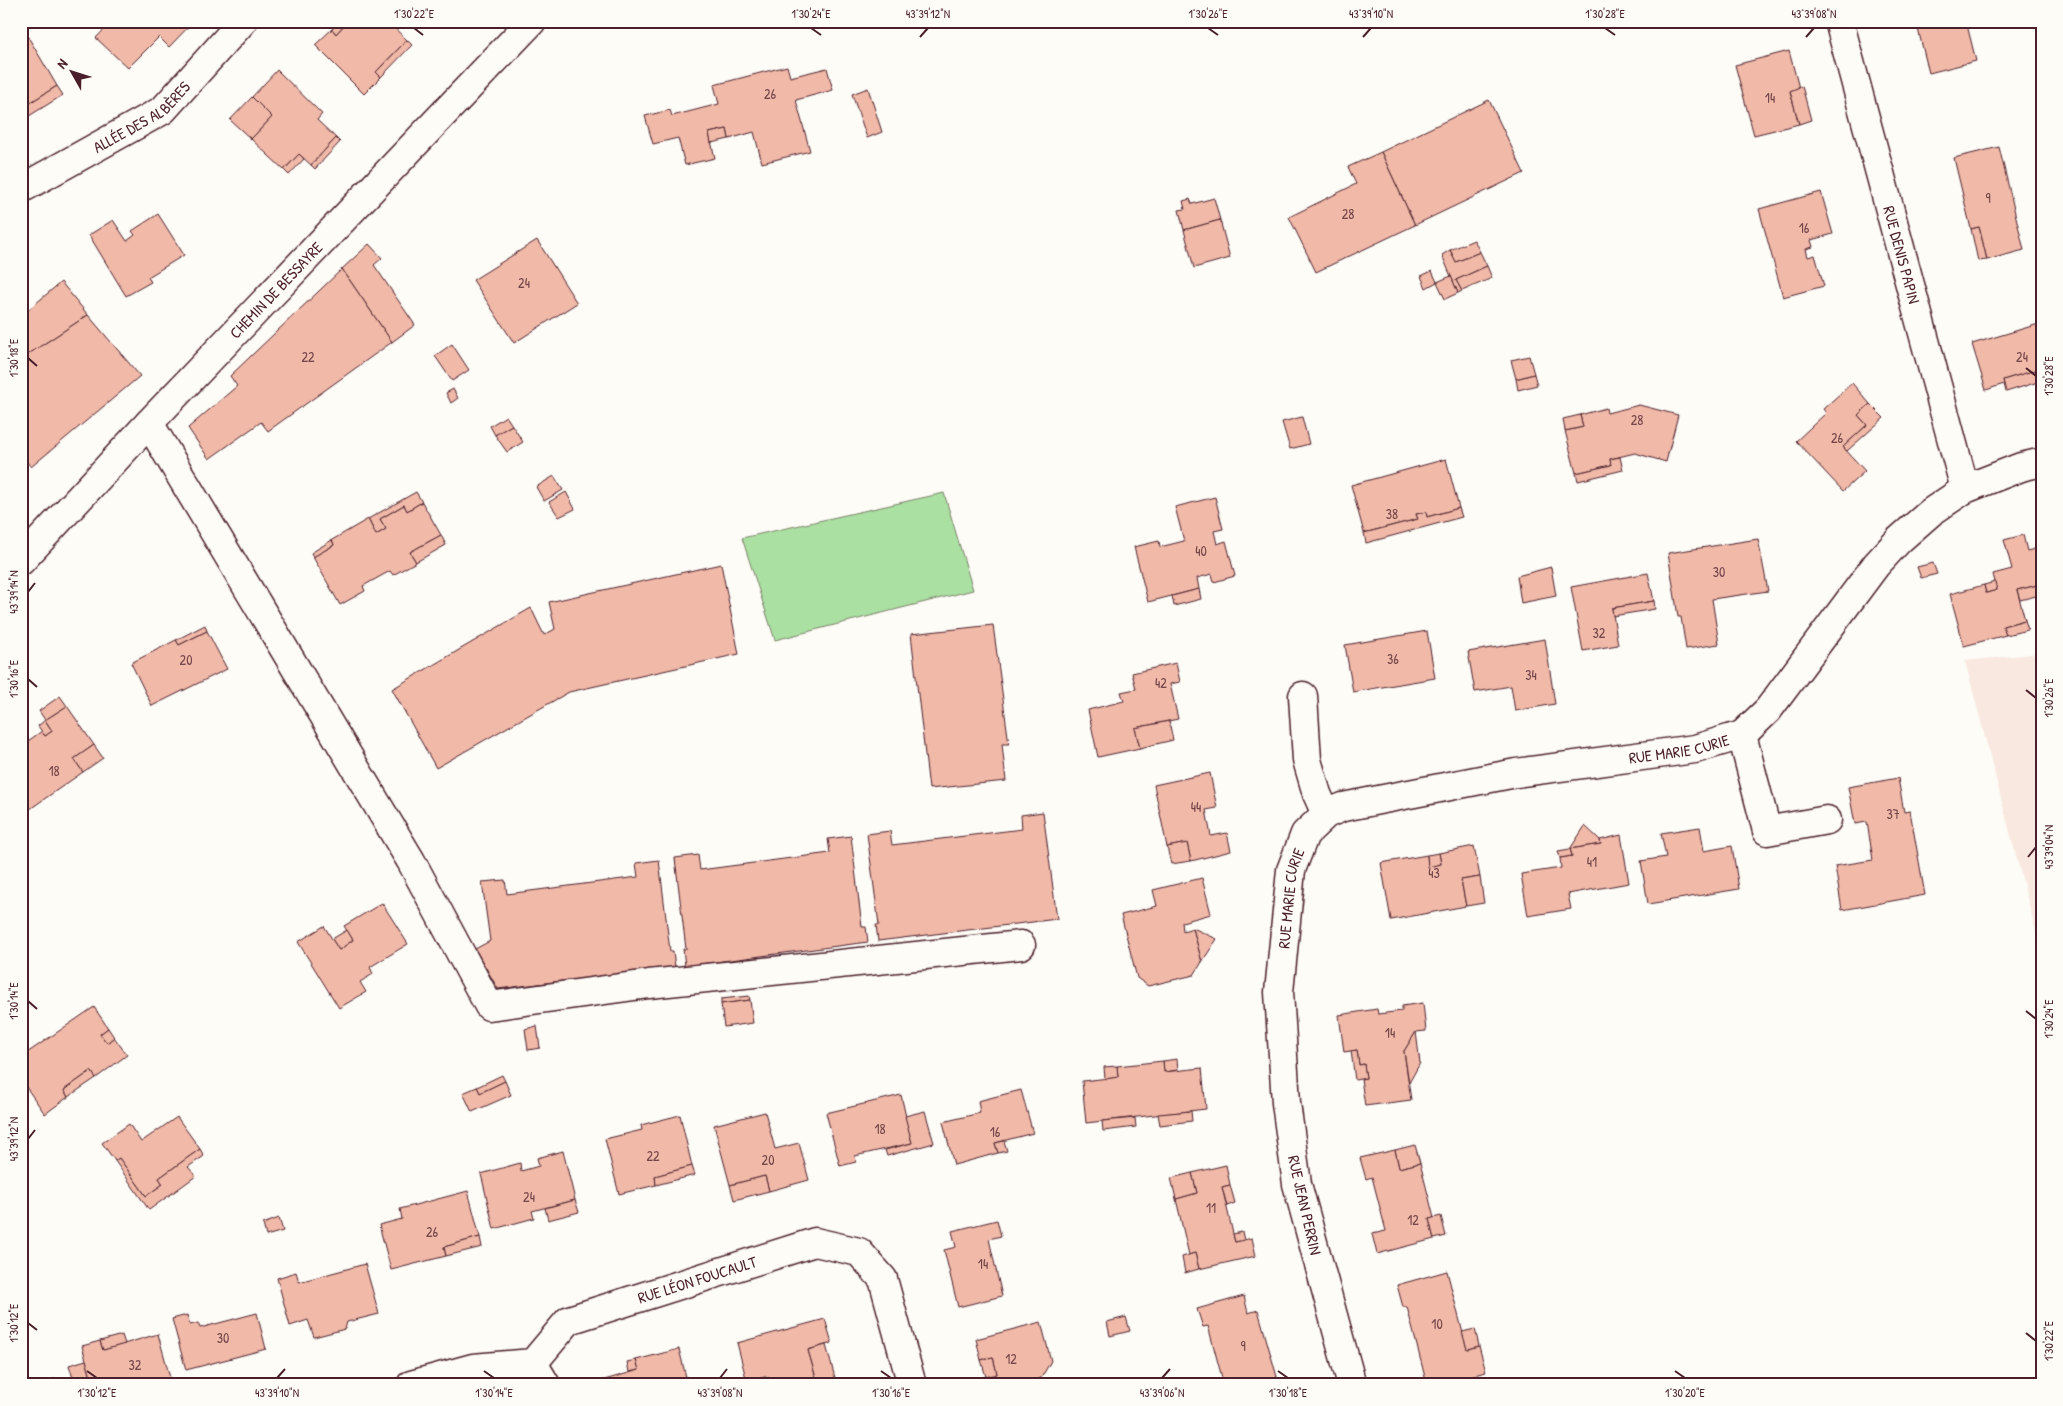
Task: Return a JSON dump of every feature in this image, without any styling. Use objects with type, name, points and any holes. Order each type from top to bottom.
[{"type":"street","name":"ALLÉE DES ALBÈRES","points":[[21,189],[163,110],[244,21]]},
{"type":"street","name":"CHEMIN DE BESSAYRE","points":[[21,561],[532,21]]},
{"type":"street","name":"RUE DENIS PAPIN","points":[[1839,21],[1965,489]]},
{"type":"street","points":[[150,423],[411,861],[489,1006],[649,984],[1021,945]]},
{"type":"street","name":"RUE MARIE CURIE","points":[[1279,992],[1291,870],[1305,834],[1326,814],[1343,808],[1516,773],[1694,749],[1742,735],[1768,710],[1876,565],[1893,546],[1931,512],[1965,489],[2021,467],[2042,462]]},
{"type":"street","points":[[1303,696],[1307,760],[1317,794],[1326,814]]},
{"type":"street","points":[[1742,735],[1768,831],[1827,820]]},
{"type":"street","name":"RUE JEAN PERRIN","points":[[1279,992],[1286,1103],[1297,1184],[1352,1385]]},
{"type":"street","name":"RUE LÉON FOUCAULT","points":[[411,1385],[473,1368],[539,1374],[569,1320],[814,1242],[859,1252],[883,1279],[912,1385]]},
{"type":"shaded area","points":[[2042,653],[2042,955],[1965,661]]},
{"type":"green space","points":[[944,493],[973,590],[775,640],[742,538]]},
{"type":"building","points":[[112,21],[194,21],[169,47],[159,37],[128,68],[96,38]]},
{"type":"building","points":[[339,21],[348,21],[336,34],[332,29]]},
{"type":"building","points":[[348,21],[387,21],[407,40],[376,72],[381,77],[364,94],[315,45],[332,29],[336,34]]},
{"type":"building","points":[[1916,21],[1966,21],[1976,61],[1929,73]]},
{"type":"building","points":[[27,35],[57,86],[23,107],[29,116],[21,121],[21,38]]},
{"type":"building","points":[[407,40],[412,45],[381,77],[376,72]]},
{"type":"building","points":[[1789,51],[1799,88],[1790,91],[1799,124],[1754,135],[1735,65]]},
{"type":"building","points":[[787,66],[790,77],[827,68],[833,90],[796,100],[810,151],[762,163],[754,132],[729,139],[727,129],[709,133],[715,158],[685,165],[678,138],[653,144],[645,116],[670,110],[672,116],[719,104],[714,85]]},
{"type":"building","points":[[277,70],[322,114],[317,120],[336,138],[311,165],[299,154],[284,170],[251,139],[272,117],[252,97]]},
{"type":"building","points":[[57,86],[63,95],[29,116],[23,107]]},
{"type":"building","points":[[1802,86],[1811,120],[1799,124],[1790,91]]},
{"type":"building","points":[[868,88],[882,132],[867,138],[852,94]]},
{"type":"building","points":[[252,97],[272,117],[251,139],[230,120]]},
{"type":"building","points":[[1489,100],[1524,173],[1415,225],[1381,152]]},
{"type":"building","points":[[727,129],[729,139],[711,143],[709,133]]},
{"type":"building","points":[[336,138],[340,142],[315,169],[311,165]]},
{"type":"building","points":[[1999,147],[2024,250],[1987,260],[1979,227],[1971,229],[1954,158]]},
{"type":"building","points":[[1381,152],[1415,225],[1316,272],[1289,217],[1356,184],[1348,167]]},
{"type":"building","points":[[299,154],[304,159],[289,175],[284,170]]},
{"type":"building","points":[[1821,192],[1833,234],[1811,240],[1813,247],[1806,249],[1808,257],[1815,255],[1824,286],[1783,297],[1759,209]]},
{"type":"building","points":[[1214,198],[1220,220],[1184,230],[1179,210],[1185,209],[1183,201],[1190,199],[1192,204]]},
{"type":"building","points":[[158,214],[184,255],[148,277],[151,282],[126,296],[89,235],[113,220],[127,241],[135,235],[132,231]]},
{"type":"building","points":[[1220,220],[1230,258],[1194,268],[1184,230]]},
{"type":"building","points":[[1979,227],[1987,260],[1978,261],[1971,229]]},
{"type":"building","points":[[537,240],[577,303],[514,343],[473,280]]},
{"type":"building","points":[[1474,240],[1480,252],[1456,262],[1450,250]]},
{"type":"building","points":[[369,244],[382,258],[374,265],[415,325],[392,342],[342,269]]},
{"type":"building","points":[[1450,250],[1456,262],[1480,252],[1487,266],[1456,280],[1462,291],[1458,293],[1442,255]]},
{"type":"building","points":[[1487,266],[1492,278],[1462,291],[1456,280]]},
{"type":"building","points":[[342,269],[392,342],[268,431],[261,422],[209,459],[188,428],[237,386],[230,376]]},
{"type":"building","points":[[1432,271],[1437,282],[1426,288],[1421,276]]},
{"type":"building","points":[[1451,276],[1458,293],[1445,299],[1437,282]]},
{"type":"building","points":[[61,282],[88,315],[21,359],[21,316]]},
{"type":"building","points":[[88,315],[140,376],[31,467],[21,455],[21,359]]},
{"type":"building","points":[[2042,323],[2042,373],[2037,374],[2036,370],[2003,380],[2004,384],[1986,390],[1972,344]]},
{"type":"building","points":[[452,344],[469,370],[452,381],[435,356]]},
{"type":"building","points":[[1529,356],[1534,374],[1516,379],[1511,360]]},
{"type":"building","points":[[2036,370],[2041,381],[2006,392],[2003,380]]},
{"type":"building","points":[[1534,374],[1537,385],[1518,390],[1516,379]]},
{"type":"building","points":[[1852,383],[1870,404],[1858,415],[1867,425],[1843,447],[1865,471],[1843,491],[1796,441],[1826,413],[1823,409]]},
{"type":"building","points":[[453,389],[458,398],[451,403],[446,393]]},
{"type":"building","points":[[1870,404],[1884,418],[1847,451],[1843,447],[1867,425],[1858,415]]},
{"type":"building","points":[[1639,405],[1678,415],[1666,462],[1635,453],[1610,459],[1611,465],[1576,473],[1565,431],[1583,427],[1580,415],[1606,408],[1607,413]]},
{"type":"building","points":[[1580,415],[1583,427],[1565,431],[1563,419]]},
{"type":"building","points":[[506,416],[512,425],[495,435],[490,426]]},
{"type":"building","points":[[1302,417],[1309,444],[1290,449],[1282,422]]},
{"type":"building","points":[[512,425],[523,442],[507,452],[495,435]]},
{"type":"building","points":[[1620,457],[1623,470],[1578,481],[1576,473],[1611,465],[1610,459]]},
{"type":"building","points":[[1446,459],[1459,508],[1427,517],[1426,512],[1416,514],[1418,519],[1364,533],[1351,485]]},
{"type":"building","points":[[554,476],[563,490],[544,501],[536,487]]},
{"type":"building","points":[[416,492],[422,502],[407,511],[404,505],[380,519],[386,529],[376,535],[368,519]]},
{"type":"building","points":[[566,492],[575,509],[559,517],[549,502]]},
{"type":"building","points":[[1215,497],[1223,529],[1214,531],[1217,544],[1226,541],[1235,576],[1214,582],[1212,574],[1197,578],[1199,589],[1148,602],[1134,547],[1159,541],[1160,547],[1184,541],[1175,507]]},
{"type":"building","points":[[422,502],[441,535],[410,552],[416,562],[393,575],[390,571],[363,586],[365,591],[340,605],[313,557],[334,545],[332,540],[368,519],[376,535],[386,529],[380,519],[404,505],[407,511]]},
{"type":"building","points":[[1459,508],[1462,517],[1366,543],[1364,533],[1418,519],[1416,514],[1426,512],[1427,517]]},
{"type":"building","points":[[441,535],[446,545],[416,562],[410,552]]},
{"type":"building","points":[[2023,535],[2027,551],[2038,548],[2036,540],[2042,538],[2042,594],[2040,595],[2038,585],[2017,590],[2025,620],[2003,626],[2006,635],[1964,646],[1950,594],[1984,585],[1986,593],[1997,590],[1993,574],[2012,569],[2004,540]]},
{"type":"building","points":[[1758,539],[1768,591],[1712,599],[1719,644],[1686,649],[1681,617],[1678,617],[1668,553]]},
{"type":"building","points":[[332,540],[334,545],[313,557],[311,553]]},
{"type":"building","points":[[1933,563],[1937,574],[1921,578],[1917,567]]},
{"type":"building","points":[[721,564],[739,654],[569,692],[436,768],[392,689],[531,608],[544,635],[555,629],[549,602]]},
{"type":"building","points":[[1551,567],[1556,596],[1521,603],[1517,576]]},
{"type":"building","points":[[1648,573],[1654,601],[1612,608],[1618,645],[1583,651],[1571,587]]},
{"type":"building","points":[[1995,582],[1997,590],[1986,593],[1984,585]]},
{"type":"building","points":[[2038,585],[2040,595],[2020,600],[2017,590]]},
{"type":"building","points":[[1199,589],[1201,599],[1174,606],[1172,596]]},
{"type":"building","points":[[1654,601],[1655,609],[1613,616],[1612,608]]},
{"type":"building","points":[[2025,620],[2028,630],[2006,635],[2003,626]]},
{"type":"building","points":[[205,625],[207,631],[179,645],[176,640]]},
{"type":"building","points":[[993,625],[1009,744],[1002,744],[1006,781],[929,789],[911,634]]},
{"type":"building","points":[[207,631],[227,669],[152,706],[131,663],[176,640],[179,645]]},
{"type":"building","points":[[1427,631],[1435,678],[1353,692],[1345,645]]},
{"type":"building","points":[[1545,639],[1555,704],[1515,711],[1511,686],[1475,692],[1468,652]]},
{"type":"building","points":[[1176,663],[1180,682],[1170,684],[1178,719],[1135,728],[1140,748],[1098,757],[1088,710],[1124,701],[1121,692],[1136,689],[1132,673]]},
{"type":"building","points":[[60,696],[67,706],[45,720],[39,711]]},
{"type":"building","points":[[67,706],[94,745],[74,759],[83,772],[30,809],[21,797],[21,746],[42,731],[45,736],[52,731],[45,720]]},
{"type":"building","points":[[45,720],[52,731],[45,736],[38,726]]},
{"type":"building","points":[[1169,721],[1173,740],[1140,748],[1135,728]]},
{"type":"building","points":[[94,745],[103,758],[83,772],[74,759]]},
{"type":"building","points":[[1210,773],[1217,808],[1206,810],[1211,836],[1227,833],[1231,851],[1191,861],[1187,843],[1167,847],[1154,785]]},
{"type":"building","points":[[1898,778],[1904,812],[1910,811],[1925,895],[1842,910],[1835,866],[1873,860],[1867,822],[1855,824],[1848,787]]},
{"type":"building","points":[[21,797],[30,809],[21,815]]},
{"type":"building","points":[[1043,812],[1057,919],[878,941],[876,925],[879,925],[867,834],[890,831],[892,845],[1022,829],[1021,815]]},
{"type":"building","points":[[1585,826],[1600,840],[1601,844],[1570,849]]},
{"type":"building","points":[[1700,827],[1704,851],[1732,846],[1739,889],[1648,904],[1641,861],[1666,857],[1661,833]]},
{"type":"building","points":[[1621,835],[1629,883],[1568,894],[1571,909],[1528,916],[1521,874],[1561,868],[1560,858],[1572,856],[1570,849],[1601,844],[1600,840]]},
{"type":"building","points":[[851,836],[862,927],[866,927],[868,942],[685,966],[683,949],[686,949],[675,858],[698,855],[700,870],[830,853],[828,839]]},
{"type":"building","points":[[1187,843],[1191,861],[1171,864],[1167,847]]},
{"type":"building","points":[[1474,846],[1480,877],[1461,880],[1466,906],[1391,920],[1381,863],[1427,855],[1428,867],[1441,864],[1439,853]]},
{"type":"building","points":[[1570,849],[1572,856],[1560,858],[1558,851]]},
{"type":"building","points":[[1439,853],[1441,864],[1428,867],[1427,855]]},
{"type":"building","points":[[659,860],[670,951],[673,951],[675,967],[498,989],[475,949],[490,941],[482,882],[505,880],[507,894],[638,877],[636,863]]},
{"type":"building","points":[[1480,877],[1484,903],[1466,906],[1461,880]]},
{"type":"building","points":[[1202,878],[1211,914],[1182,922],[1183,931],[1193,928],[1202,962],[1194,975],[1148,986],[1137,978],[1121,915],[1157,906],[1153,890]]},
{"type":"building","points":[[382,903],[408,944],[370,967],[373,974],[360,982],[366,992],[339,1008],[298,942],[324,926],[339,950],[353,940],[344,926]]},
{"type":"building","points":[[1193,928],[1217,939],[1202,962]]},
{"type":"building","points":[[347,930],[353,940],[339,950],[332,939]]},
{"type":"building","points":[[749,996],[750,1000],[721,1004],[721,999]]},
{"type":"building","points":[[750,1000],[753,1023],[724,1027],[721,1004]]},
{"type":"building","points":[[1423,1003],[1426,1031],[1416,1032],[1404,1051],[1411,1100],[1365,1106],[1361,1079],[1366,1078],[1364,1064],[1359,1065],[1357,1050],[1344,1052],[1339,1015],[1377,1009],[1378,1014],[1402,1011],[1402,1006]]},
{"type":"building","points":[[94,1007],[108,1028],[100,1034],[107,1043],[114,1037],[127,1055],[96,1078],[91,1071],[64,1090],[68,1097],[45,1114],[21,1080],[21,1057]]},
{"type":"building","points":[[537,1026],[540,1048],[528,1050],[525,1029]]},
{"type":"building","points":[[108,1028],[114,1037],[107,1043],[100,1034]]},
{"type":"building","points":[[1416,1032],[1420,1063],[1409,1083],[1404,1051]]},
{"type":"building","points":[[1357,1050],[1359,1065],[1364,1064],[1366,1078],[1355,1080],[1351,1051]]},
{"type":"building","points":[[1177,1059],[1178,1070],[1164,1072],[1163,1061]]},
{"type":"building","points":[[1163,1061],[1164,1072],[1202,1068],[1206,1109],[1086,1123],[1082,1081],[1118,1077],[1117,1066]]},
{"type":"building","points":[[1117,1066],[1118,1077],[1105,1079],[1104,1067]]},
{"type":"building","points":[[91,1071],[96,1078],[68,1097],[64,1090]]},
{"type":"building","points":[[502,1075],[505,1081],[480,1093],[477,1087]]},
{"type":"building","points":[[505,1081],[511,1095],[472,1112],[463,1093],[477,1087],[480,1093]]},
{"type":"building","points":[[1021,1090],[1033,1133],[995,1143],[998,1153],[954,1165],[943,1122],[980,1113],[978,1101]]},
{"type":"building","points":[[901,1095],[912,1143],[855,1156],[856,1162],[840,1166],[826,1113]]},
{"type":"building","points":[[925,1111],[934,1143],[887,1156],[885,1150],[912,1143],[905,1116]]},
{"type":"building","points":[[1191,1111],[1192,1121],[1160,1125],[1158,1114]]},
{"type":"building","points":[[765,1112],[775,1149],[799,1143],[809,1180],[769,1191],[765,1176],[730,1185],[714,1125]]},
{"type":"building","points":[[680,1115],[692,1166],[655,1176],[656,1185],[619,1194],[605,1139],[642,1130],[641,1125]]},
{"type":"building","points":[[177,1117],[200,1149],[159,1178],[163,1184],[146,1196],[119,1158],[115,1161],[102,1143],[129,1124],[141,1142]]},
{"type":"building","points":[[1135,1118],[1136,1127],[1103,1131],[1102,1121]]},
{"type":"building","points":[[1004,1141],[1007,1151],[998,1153],[995,1143]]},
{"type":"building","points":[[1415,1145],[1420,1163],[1399,1168],[1395,1150]]},
{"type":"building","points":[[200,1149],[204,1156],[188,1167],[196,1176],[149,1210],[115,1161],[119,1158],[146,1196],[163,1184],[159,1178]]},
{"type":"building","points":[[1395,1150],[1399,1168],[1420,1163],[1434,1218],[1429,1219],[1434,1239],[1377,1254],[1372,1234],[1386,1231],[1372,1177],[1366,1179],[1360,1158]]},
{"type":"building","points":[[563,1151],[575,1200],[532,1211],[534,1218],[494,1229],[481,1174],[520,1163],[521,1171],[539,1166],[537,1158]]},
{"type":"building","points":[[1226,1165],[1230,1185],[1222,1187],[1235,1242],[1252,1238],[1256,1256],[1199,1269],[1195,1253],[1189,1255],[1176,1199],[1197,1193],[1192,1173]]},
{"type":"building","points":[[692,1166],[695,1175],[656,1185],[655,1176]]},
{"type":"building","points":[[1192,1173],[1197,1193],[1176,1199],[1171,1178]]},
{"type":"building","points":[[765,1176],[769,1191],[734,1200],[730,1185]]},
{"type":"building","points":[[1230,1185],[1235,1203],[1227,1206],[1222,1187]]},
{"type":"building","points":[[468,1191],[480,1237],[444,1247],[446,1256],[391,1270],[379,1225],[402,1219],[400,1209]]},
{"type":"building","points":[[575,1200],[579,1212],[548,1220],[545,1208]]},
{"type":"building","points":[[1441,1216],[1446,1236],[1434,1239],[1429,1219]]},
{"type":"building","points":[[279,1218],[283,1231],[266,1236],[263,1224]]},
{"type":"building","points":[[997,1220],[1001,1236],[989,1239],[1002,1296],[958,1307],[944,1250],[956,1247],[952,1231]]},
{"type":"building","points":[[1242,1232],[1244,1240],[1235,1242],[1233,1234]]},
{"type":"building","points":[[480,1237],[482,1247],[446,1256],[444,1247]]},
{"type":"building","points":[[1195,1253],[1199,1269],[1185,1273],[1182,1257]]},
{"type":"building","points":[[365,1264],[379,1314],[347,1322],[345,1329],[314,1337],[308,1320],[290,1326],[277,1278],[296,1272],[299,1282]]},
{"type":"building","points":[[1447,1271],[1467,1349],[1479,1346],[1486,1372],[1434,1385],[1427,1385],[1407,1307],[1403,1307],[1397,1285]]},
{"type":"building","points":[[1244,1296],[1248,1313],[1258,1310],[1279,1384],[1224,1385],[1208,1326],[1203,1327],[1197,1309]]},
{"type":"building","points":[[257,1313],[266,1349],[186,1370],[172,1319],[187,1315],[190,1325],[198,1323],[200,1328]]},
{"type":"building","points":[[1126,1317],[1130,1331],[1110,1336],[1107,1322]]},
{"type":"building","points":[[825,1319],[832,1343],[808,1350],[818,1385],[770,1385],[768,1376],[747,1382],[737,1343]]},
{"type":"building","points":[[1041,1322],[1051,1361],[1041,1378],[1028,1382],[1029,1385],[978,1385],[976,1379],[997,1374],[993,1357],[981,1360],[976,1339]]},
{"type":"building","points":[[1475,1329],[1479,1346],[1467,1349],[1462,1332]]},
{"type":"building","points":[[158,1334],[172,1385],[133,1385],[132,1380],[117,1385],[93,1385],[82,1346],[100,1341],[103,1350]]},
{"type":"building","points":[[122,1335],[125,1344],[103,1350],[100,1341]]},
{"type":"building","points":[[826,1345],[837,1385],[818,1385],[808,1350]]},
{"type":"building","points":[[679,1349],[688,1385],[587,1385],[639,1370],[636,1360]]},
{"type":"building","points":[[993,1357],[997,1374],[986,1377],[981,1360]]},
{"type":"building","points":[[86,1360],[93,1385],[75,1385],[69,1365]]},
{"type":"building","points":[[636,1360],[639,1370],[629,1372],[627,1362]]},
{"type":"building","points":[[55,1379],[57,1385],[32,1385]]}]
